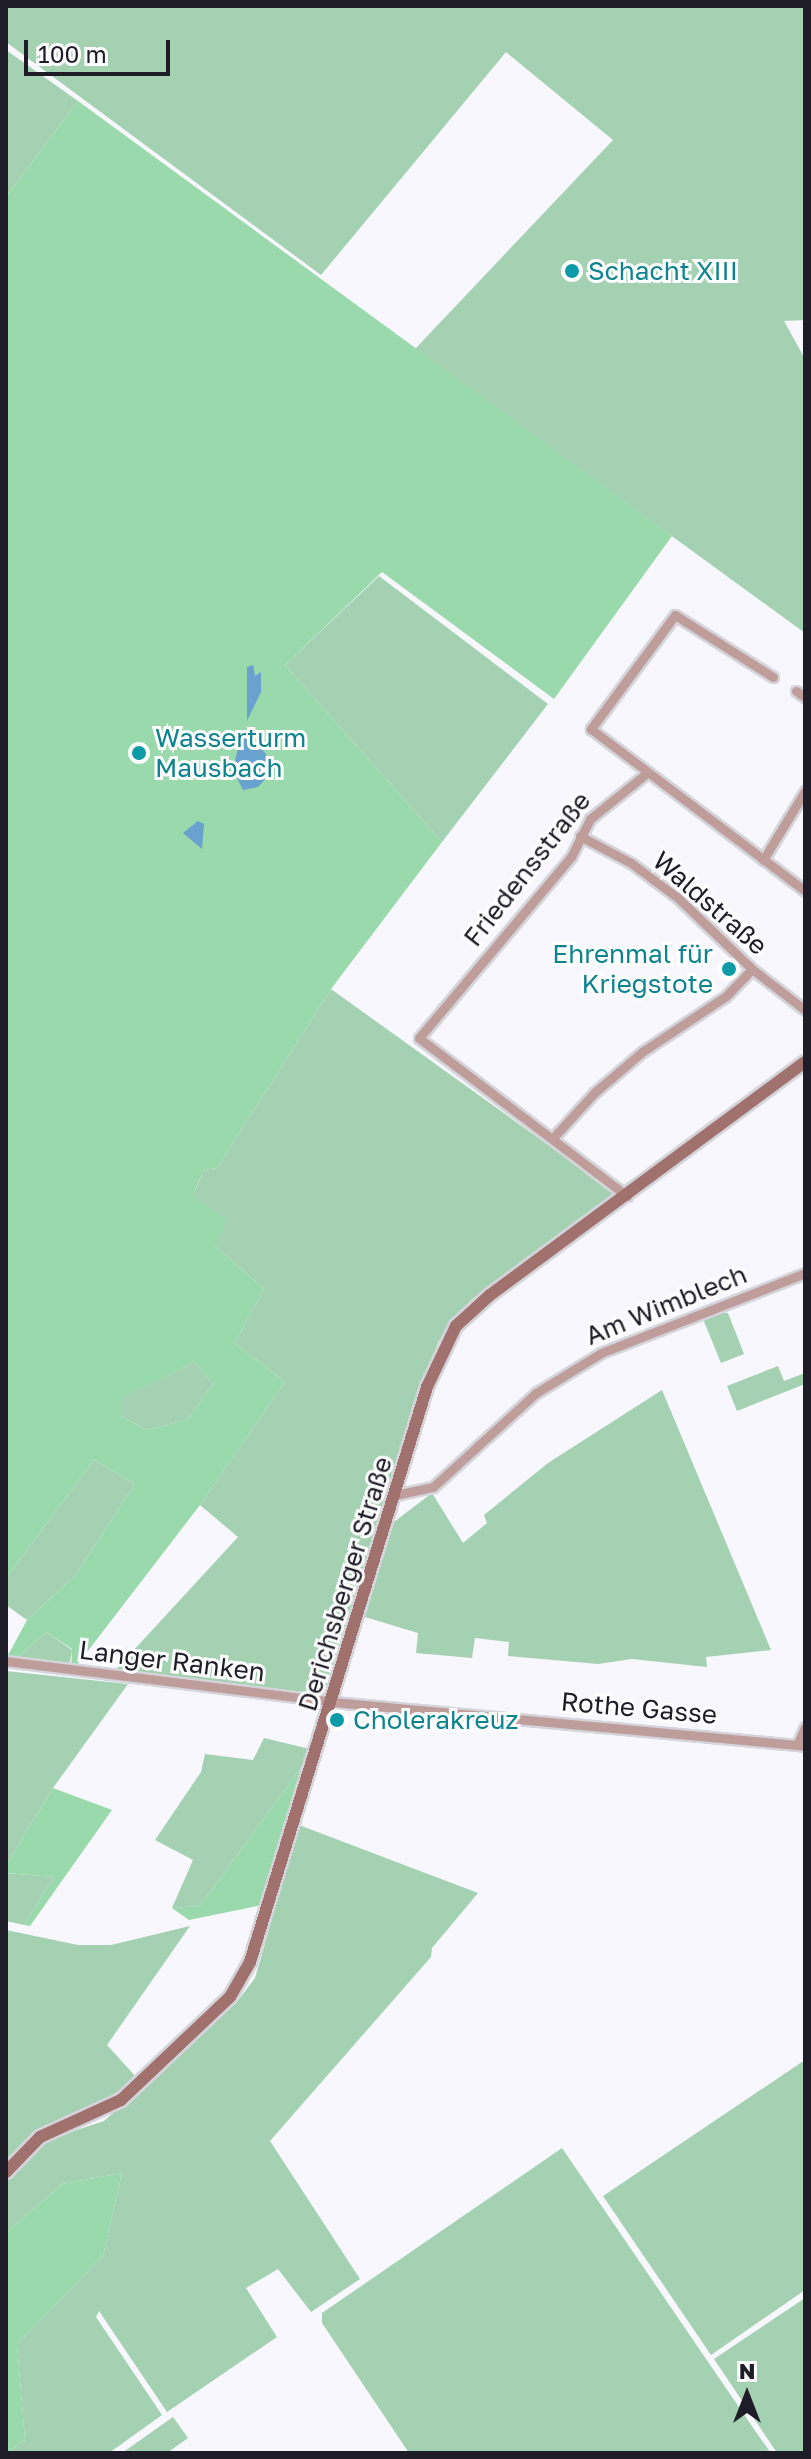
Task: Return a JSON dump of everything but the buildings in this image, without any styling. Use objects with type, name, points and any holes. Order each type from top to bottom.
[{"type":"street","points":[[773,677],[675,615],[591,729],[805,891]]},
{"type":"street","name":"Friedensstraße","points":[[552,1139],[419,1038],[571,857],[580,836],[604,803],[647,773]]},
{"type":"street","points":[[763,860],[805,791]]},
{"type":"street","name":"Waldstraße","points":[[580,836],[631,863],[678,898],[752,969],[805,1010]]},
{"type":"street","points":[[627,1196],[552,1139],[594,1093],[642,1052],[726,996],[752,969]]},
{"type":"street","name":"Derichsberger Straße","points":[[6,2172],[40,2137],[121,2100],[230,1997],[264,1926],[436,1363],[456,1326],[805,1062]]},
{"type":"street","name":"Am Wimblech","points":[[395,1495],[433,1487],[536,1393],[601,1353],[805,1273]]},
{"type":"street","name":"Langer Ranken","points":[[6,1661],[333,1702]]},
{"type":"street","name":"Rothe Gasse","points":[[333,1702],[801,1745],[805,1727]]},
{"type":"green space","points":[[6,6],[805,6],[805,320],[784,321],[805,359],[805,633],[415,349],[613,140],[506,52],[321,275],[6,42]]},
{"type":"green space","points":[[6,50],[78,101],[6,197]]},
{"type":"green space","points":[[78,101],[672,536],[554,699],[382,572],[285,665],[442,842],[331,989],[217,1168],[204,1170],[197,1185],[193,1196],[227,1220],[215,1246],[264,1289],[235,1343],[285,1382],[200,1505],[71,1673],[72,1649],[46,1632],[14,1661],[6,1659],[27,1620],[75,1576],[135,1484],[94,1460],[6,1578],[6,197]],"holes":[[[195,1362],[213,1384],[188,1419],[147,1430],[121,1416],[122,1398]]]},
{"type":"green space","points":[[379,576],[548,704],[442,842],[285,665]]},
{"type":"green space","points":[[331,989],[615,1193],[471,1300],[438,1342],[328,1697],[109,1677],[238,1537],[200,1505],[285,1382],[235,1343],[264,1289],[215,1246],[192,1197],[204,1170],[217,1168]]},
{"type":"green space","points":[[718,1312],[728,1313],[744,1354],[721,1363],[703,1319]]},
{"type":"green space","points":[[195,1362],[213,1384],[188,1419],[147,1430],[121,1416],[121,1398]]},
{"type":"green space","points":[[778,1366],[784,1381],[805,1373],[805,1384],[737,1411],[727,1386]]},
{"type":"green space","points":[[662,1390],[771,1650],[706,1657],[707,1667],[632,1659],[598,1664],[508,1656],[509,1642],[475,1638],[472,1658],[416,1653],[418,1633],[365,1617],[394,1522],[432,1493],[463,1543],[487,1523],[484,1515],[548,1463]]},
{"type":"green space","points":[[94,1460],[135,1484],[75,1576],[27,1620],[6,1605],[6,1578]]},
{"type":"green space","points":[[46,1632],[72,1650],[69,1669],[14,1661]]},
{"type":"green space","points":[[6,1671],[128,1684],[53,1788],[6,1865]]},
{"type":"green space","points":[[264,1738],[314,1750],[200,1906],[172,1908],[193,1860],[155,1840],[201,1772],[205,1754],[253,1760]]},
{"type":"green space","points":[[314,1750],[262,1905],[189,1920],[172,1908],[200,1906]]},
{"type":"green space","points":[[53,1788],[112,1810],[30,1926],[24,1925],[54,1877],[6,1873],[6,1865]]},
{"type":"green space","points":[[299,1825],[478,1893],[432,1948],[431,1957],[270,2141],[360,2279],[311,2312],[278,2269],[246,2288],[277,2337],[167,2412],[99,2311],[96,2317],[162,2415],[109,2453],[6,2453],[25,2440],[17,2344],[103,2256],[122,2173],[62,2184],[6,2233],[6,2181],[28,2154],[52,2138],[104,2121],[236,2003],[255,1978]]},
{"type":"green space","points":[[6,1873],[54,1877],[24,1925],[6,1921]]},
{"type":"green space","points":[[190,1926],[107,2045],[137,2078],[100,2107],[34,2134],[6,2165],[6,1930],[78,1945],[111,1945]]},
{"type":"green space","points":[[805,2060],[805,2290],[711,2355],[603,2196]]},
{"type":"green space","points":[[562,2148],[771,2453],[409,2453],[322,2323],[322,2313]]},
{"type":"green space","points":[[122,2173],[103,2256],[17,2344],[25,2440],[6,2453],[6,2233],[62,2184]]},
{"type":"green space","points":[[805,2298],[805,2453],[777,2453],[714,2359]]},
{"type":"green space","points":[[173,2417],[188,2438],[167,2453],[122,2453]]},
{"type":"water","points":[[253,665],[255,676],[261,672],[261,692],[247,721],[247,667]]},
{"type":"water","points":[[241,734],[249,735],[266,754],[267,777],[258,787],[243,790],[233,770]]},
{"type":"water","points":[[198,821],[204,824],[202,849],[183,833]]},
{"type":"place","name":"Schacht XIII","points":[[572,271]]},
{"type":"place","name":"Wasserturm Mausbach","points":[[139,753]]},
{"type":"place","name":"Ehrenmal für Kriegstote","points":[[729,969]]},
{"type":"place","name":"Cholerakreuz","points":[[337,1720]]}]
